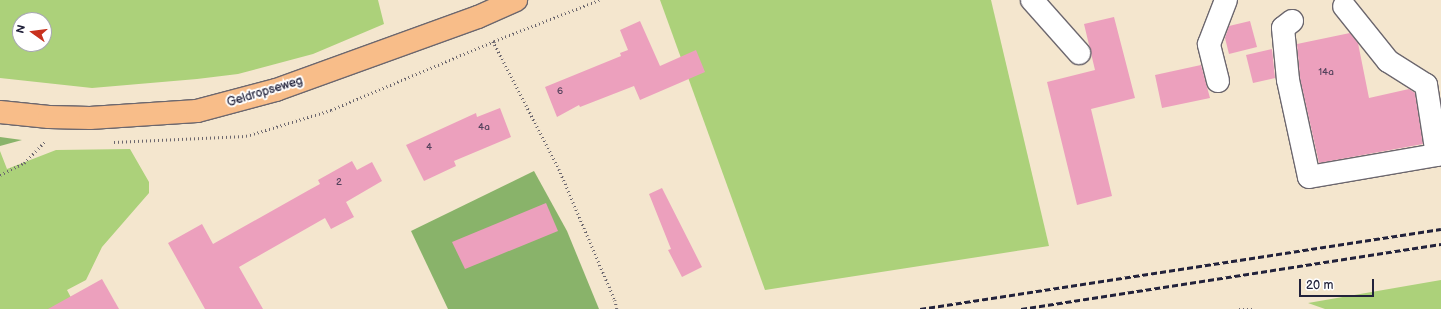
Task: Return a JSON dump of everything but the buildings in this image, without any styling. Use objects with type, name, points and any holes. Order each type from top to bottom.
[{"type":"main road","name":"Geldropseweg","points":[[0,112],[49,117],[90,118],[197,111],[276,90],[478,17],[516,0]]},
{"type":"lane","points":[[1032,0],[1079,53]]},
{"type":"lane","points":[[1218,81],[1209,44],[1226,0]]},
{"type":"lane","points":[[1292,21],[1283,28],[1288,80],[1309,177],[1438,155],[1426,84],[1388,60],[1344,6]]},
{"type":"path","points":[[478,17],[559,169],[615,300],[617,309]]},
{"type":"path","points":[[0,174],[24,163],[45,140],[49,117]]},
{"type":"path","points":[[1240,309],[1255,309]]},
{"type":"green space","points":[[0,0],[378,0],[384,24],[313,54],[238,74],[92,88],[0,78]]},
{"type":"green space","points":[[660,0],[991,0],[1049,246],[765,290]]},
{"type":"green space","points":[[0,137],[22,140],[0,146]]},
{"type":"green space","points":[[130,149],[149,182],[149,193],[102,247],[86,280],[67,290],[77,309],[0,309],[0,151],[7,169],[56,150]]},
{"type":"green space","points":[[534,171],[567,231],[599,309],[448,309],[411,231]]},
{"type":"green space","points":[[1441,280],[1441,309],[1325,309],[1308,303]]},
{"type":"railway","points":[[920,309],[1441,229]]},
{"type":"railway","points":[[1021,309],[1441,244]]}]
